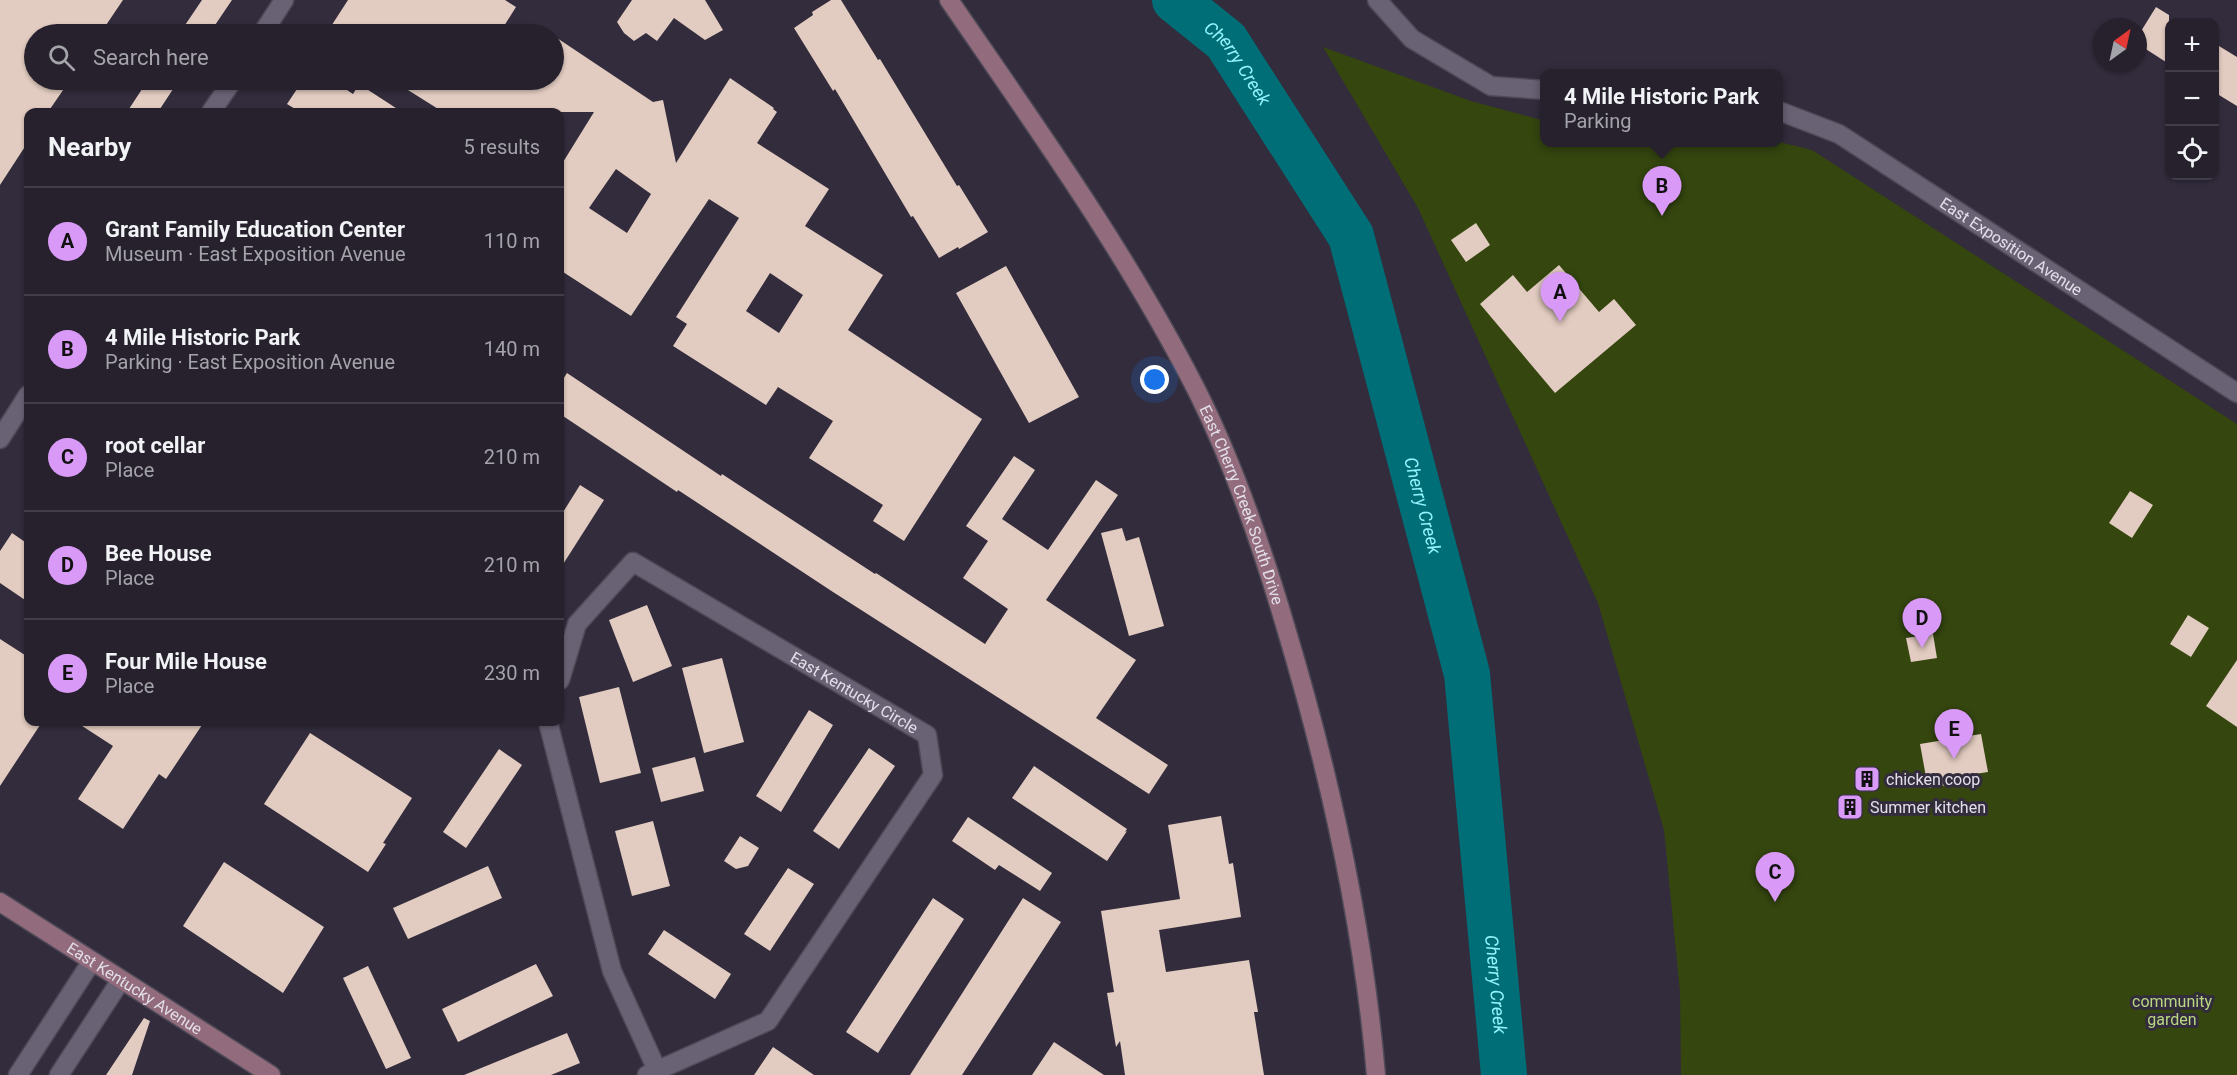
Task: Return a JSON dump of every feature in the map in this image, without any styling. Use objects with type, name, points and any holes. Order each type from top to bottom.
[{"type":"main road","name":"East Cherry Creek South Drive","points":[[949,0],[1046,142],[1170,339],[1200,396],[1228,460],[1274,587],[1322,760],[1358,932],[1376,1075]]},
{"type":"main road","name":"East Kentucky Avenue","points":[[0,902],[271,1075]]},
{"type":"street","points":[[268,24],[284,0]]},
{"type":"street","points":[[1377,0],[1412,39],[1491,86],[1540,90]]},
{"type":"street","points":[[214,108],[226,90]]},
{"type":"street","name":"East Exposition Avenue","points":[[1783,113],[1839,134],[2237,393]]},
{"type":"street","points":[[0,439],[24,401]]},
{"type":"street","name":"East Kentucky Circle","points":[[549,726],[612,971],[652,1073],[768,1021],[933,775],[927,735],[633,562],[577,624],[564,667]]},
{"type":"street","points":[[18,1075],[92,961]]},
{"type":"street","points":[[58,1075],[121,980]]},
{"type":"green space","name":"community garden","points":[[1323,47],[1471,101],[1540,120],[1540,147],[1783,147],[1783,143],[1812,150],[2237,424],[2237,1075],[1681,1075],[1680,992],[1664,830],[1598,603],[1418,208]]},
{"type":"building","points":[[0,0],[123,0],[107,24],[24,24],[24,90],[63,90],[51,108],[24,108],[24,148],[0,185]]},
{"type":"building","points":[[202,0],[232,0],[216,24],[186,24]]},
{"type":"building","points":[[348,0],[505,0],[516,7],[505,24],[332,24]]},
{"type":"building","points":[[632,0],[705,0],[723,30],[705,40],[674,18],[657,41],[646,33],[634,41],[624,33],[617,22]]},
{"type":"building","points":[[831,0],[841,0],[988,232],[939,258],[913,216],[911,217],[835,89],[833,91],[794,28],[813,15],[812,12]]},
{"type":"building","points":[[2156,7],[2169,15],[2169,18],[2165,18],[2165,61],[2147,50],[2147,22]]},
{"type":"building","points":[[564,43],[653,102],[663,100],[676,163],[730,78],[774,108],[777,112],[757,143],[829,189],[805,226],[883,275],[848,330],[982,419],[904,541],[873,521],[883,505],[809,458],[833,421],[778,387],[766,405],[673,346],[687,324],[676,317],[739,218],[709,199],[631,316],[564,273],[564,161],[594,112],[564,112],[564,108],[437,108],[408,90],[564,90]],"holes":[[[616,169],[651,194],[627,233],[589,208]],[[770,273],[803,295],[779,333],[746,311]]]},
{"type":"building","points":[[2219,46],[2237,57],[2237,106],[2219,95]]},
{"type":"building","points":[[141,90],[172,90],[161,108],[130,108]]},
{"type":"building","points":[[296,90],[347,90],[353,94],[355,90],[368,90],[396,108],[294,108],[287,104]]},
{"type":"building","points":[[1476,223],[1490,245],[1466,262],[1451,240]]},
{"type":"building","points":[[1559,265],[1599,312],[1614,299],[1636,325],[1555,393],[1480,304],[1513,275],[1527,292]]},
{"type":"building","points":[[1006,266],[1079,397],[1029,423],[956,293]]},
{"type":"building","points":[[567,373],[721,476],[722,474],[985,644],[1008,609],[963,578],[988,541],[966,526],[1014,456],[1035,470],[1002,519],[1048,550],[1096,480],[1118,495],[1046,600],[1136,660],[1096,718],[1168,765],[1149,794],[678,490],[677,492],[564,417],[564,378]]},
{"type":"building","points":[[580,485],[604,500],[564,563],[564,511]]},
{"type":"building","points":[[2130,491],[2153,505],[2132,538],[2109,523]]},
{"type":"building","points":[[1122,528],[1126,541],[1139,537],[1164,626],[1129,636],[1101,533]]},
{"type":"building","points":[[12,533],[24,541],[24,599],[0,583],[0,551]]},
{"type":"building","points":[[647,605],[672,666],[633,682],[609,620]]},
{"type":"building","points":[[2188,615],[2209,628],[2191,657],[2170,644]]},
{"type":"building","points":[[1933,634],[1937,658],[1911,662],[1906,638]]},
{"type":"building","points":[[0,639],[24,654],[24,726],[39,726],[0,786]]},
{"type":"building","points":[[722,658],[744,742],[704,753],[682,668]]},
{"type":"building","points":[[2237,660],[2237,727],[2206,706]]},
{"type":"building","points":[[619,687],[641,773],[600,783],[579,697]]},
{"type":"building","points":[[809,710],[833,725],[781,812],[756,796]]},
{"type":"building","points":[[82,726],[201,726],[166,779],[159,774],[123,829],[78,799],[113,746]]},
{"type":"building","points":[[310,733],[412,798],[383,843],[386,844],[368,872],[264,804]]},
{"type":"building","points":[[1981,734],[1988,772],[1962,776],[1960,783],[1928,788],[1920,744]]},
{"type":"building","points":[[869,748],[895,766],[839,849],[813,831]]},
{"type":"building","points":[[499,749],[522,765],[466,848],[443,832]]},
{"type":"building","points":[[695,757],[704,791],[661,802],[652,768]]},
{"type":"building","points":[[1034,766],[1127,829],[1107,861],[1012,798]]},
{"type":"building","points":[[1221,816],[1229,864],[1233,863],[1241,917],[1159,930],[1166,972],[1249,960],[1258,1012],[1254,1012],[1264,1075],[1125,1075],[1120,1041],[1116,1047],[1107,993],[1114,992],[1101,911],[1180,899],[1168,825]]},
{"type":"building","points":[[968,817],[1052,873],[1040,891],[999,865],[995,870],[952,841]]},
{"type":"building","points":[[653,821],[670,886],[632,896],[615,831]]},
{"type":"building","points":[[740,836],[759,848],[748,866],[736,869],[724,861]]},
{"type":"building","points":[[224,862],[324,927],[283,993],[183,926]]},
{"type":"building","points":[[488,866],[502,898],[408,939],[393,908]]},
{"type":"building","points":[[788,868],[814,884],[770,951],[744,934]]},
{"type":"building","points":[[933,898],[964,919],[878,1053],[846,1032]]},
{"type":"building","points":[[1023,898],[1061,922],[962,1075],[910,1075]]},
{"type":"building","points":[[664,930],[731,974],[715,999],[648,954]]},
{"type":"building","points":[[536,964],[553,996],[458,1042],[442,1009]]},
{"type":"building","points":[[368,966],[411,1058],[386,1069],[343,978]]},
{"type":"building","points":[[144,1018],[150,1021],[132,1075],[106,1075]]},
{"type":"building","points":[[567,1033],[580,1063],[551,1075],[464,1075]]},
{"type":"building","points":[[1054,1042],[1104,1075],[1032,1075]]},
{"type":"building","points":[[773,1047],[814,1075],[754,1075]]},
{"type":"waterway","name":"Cherry Creek","points":[[1175,0],[1226,41],[1351,236],[1467,674],[1504,1075]]},
{"type":"place","name":"4 Mile Historic Park","points":[[1662,216]]},
{"type":"place","name":"Grant Family Education Center","points":[[1560,322]]},
{"type":"place","name":"Bee House","points":[[1922,648]]},
{"type":"place","name":"Four Mile House","points":[[1954,759]]},
{"type":"place","name":"chicken coop","points":[[1867,779]]},
{"type":"place","name":"Summer kitchen","points":[[1850,807]]},
{"type":"place","name":"root cellar","points":[[1775,902]]}]
